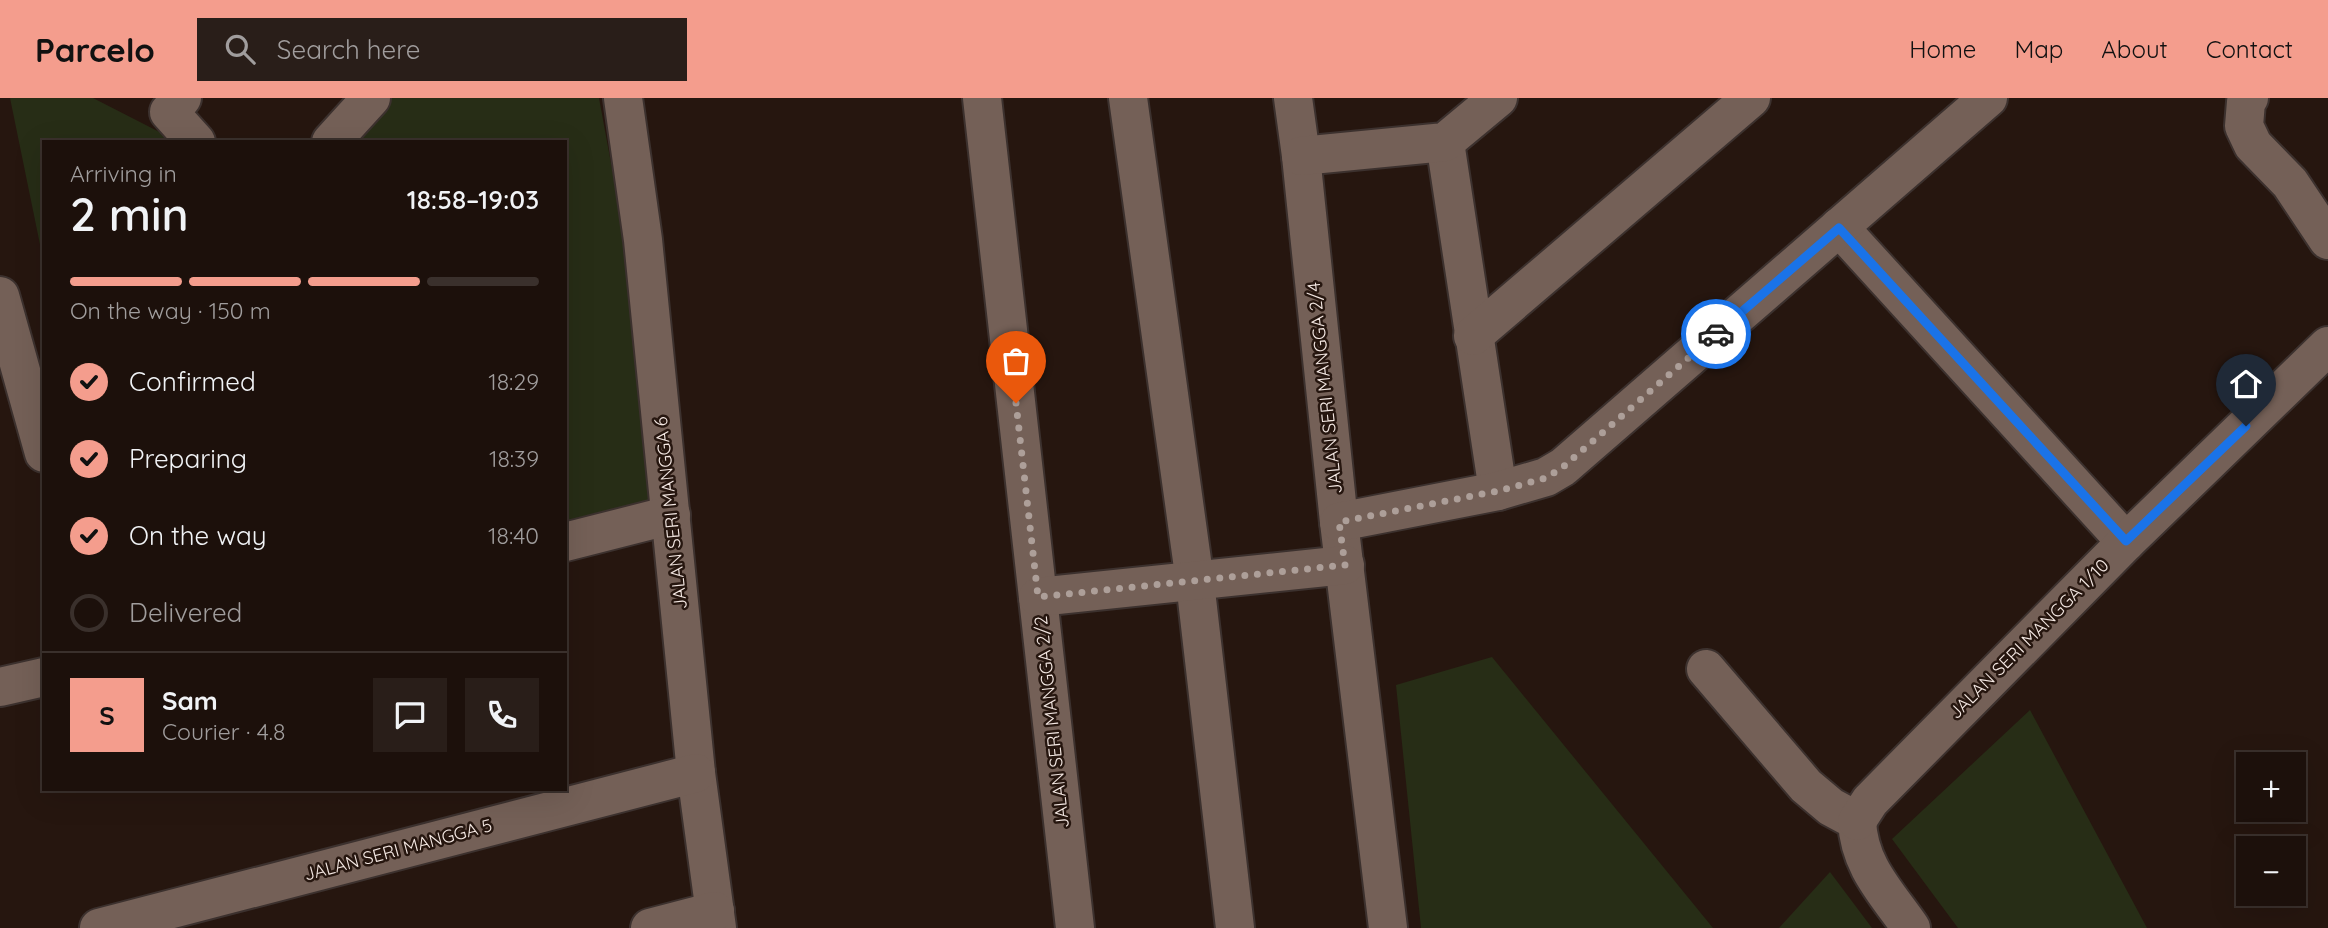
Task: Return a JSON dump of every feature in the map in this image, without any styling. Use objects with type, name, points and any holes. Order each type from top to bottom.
[{"type":"street","points":[[333,140],[372,98]]},
{"type":"street","name":"JALAN SERI MANGGA 6","points":[[623,98],[643,240],[696,773],[715,920]]},
{"type":"street","name":"JALAN SERI MANGGA 2/2","points":[[982,98],[1075,928]]},
{"type":"street","points":[[1128,98],[1195,582],[1235,928]]},
{"type":"street","name":"JALAN SERI MANGGA 2/4","points":[[1293,98],[1339,522],[1388,928]]},
{"type":"street","points":[[1301,156],[1445,142],[1498,98]]},
{"type":"street","points":[[1473,336],[1751,98]]},
{"type":"street","points":[[1339,522],[1498,491],[1546,478],[1563,467],[1988,98]]},
{"type":"street","points":[[2249,98],[2246,102],[2244,126],[2253,145],[2290,183],[2328,240]]},
{"type":"street","points":[[176,105],[195,140]]},
{"type":"street","points":[[1445,142],[1498,491]]},
{"type":"street","points":[[1839,228],[2126,541]]},
{"type":"street","points":[[0,296],[42,446]]},
{"type":"street","name":"JALAN SERI MANGGA 1/10","points":[[1857,821],[1870,801],[2126,541],[2328,346]]},
{"type":"street","points":[[567,541],[671,515]]},
{"type":"street","points":[[1038,597],[1345,565]]},
{"type":"street","points":[[1706,669],[1806,786],[1831,807],[1857,821],[1858,840],[1864,861],[1912,928]]},
{"type":"street","points":[[0,687],[42,677]]},
{"type":"street","name":"JALAN SERI MANGGA 5","points":[[99,928],[696,773]]},
{"type":"street","points":[[650,928],[715,920]]},
{"type":"green space","points":[[10,98],[93,98],[175,140],[42,140],[42,254]]},
{"type":"green space","points":[[360,98],[599,98],[672,494],[567,520],[567,140],[317,140]]},
{"type":"green space","points":[[1492,657],[1713,928],[1421,928],[1396,685]]},
{"type":"green space","points":[[2030,710],[2147,928],[1958,928],[1892,839]]},
{"type":"green space","points":[[1830,872],[1872,928],[1779,928]]},
{"type":"way so far","points":[[1016,403],[1038,597],[1116,590],[1345,565],[1339,522],[1498,491],[1546,478],[1563,467],[1716,334]]},
{"type":"route","points":[[1716,334],[1839,228],[2126,541],[2246,426]]}]
